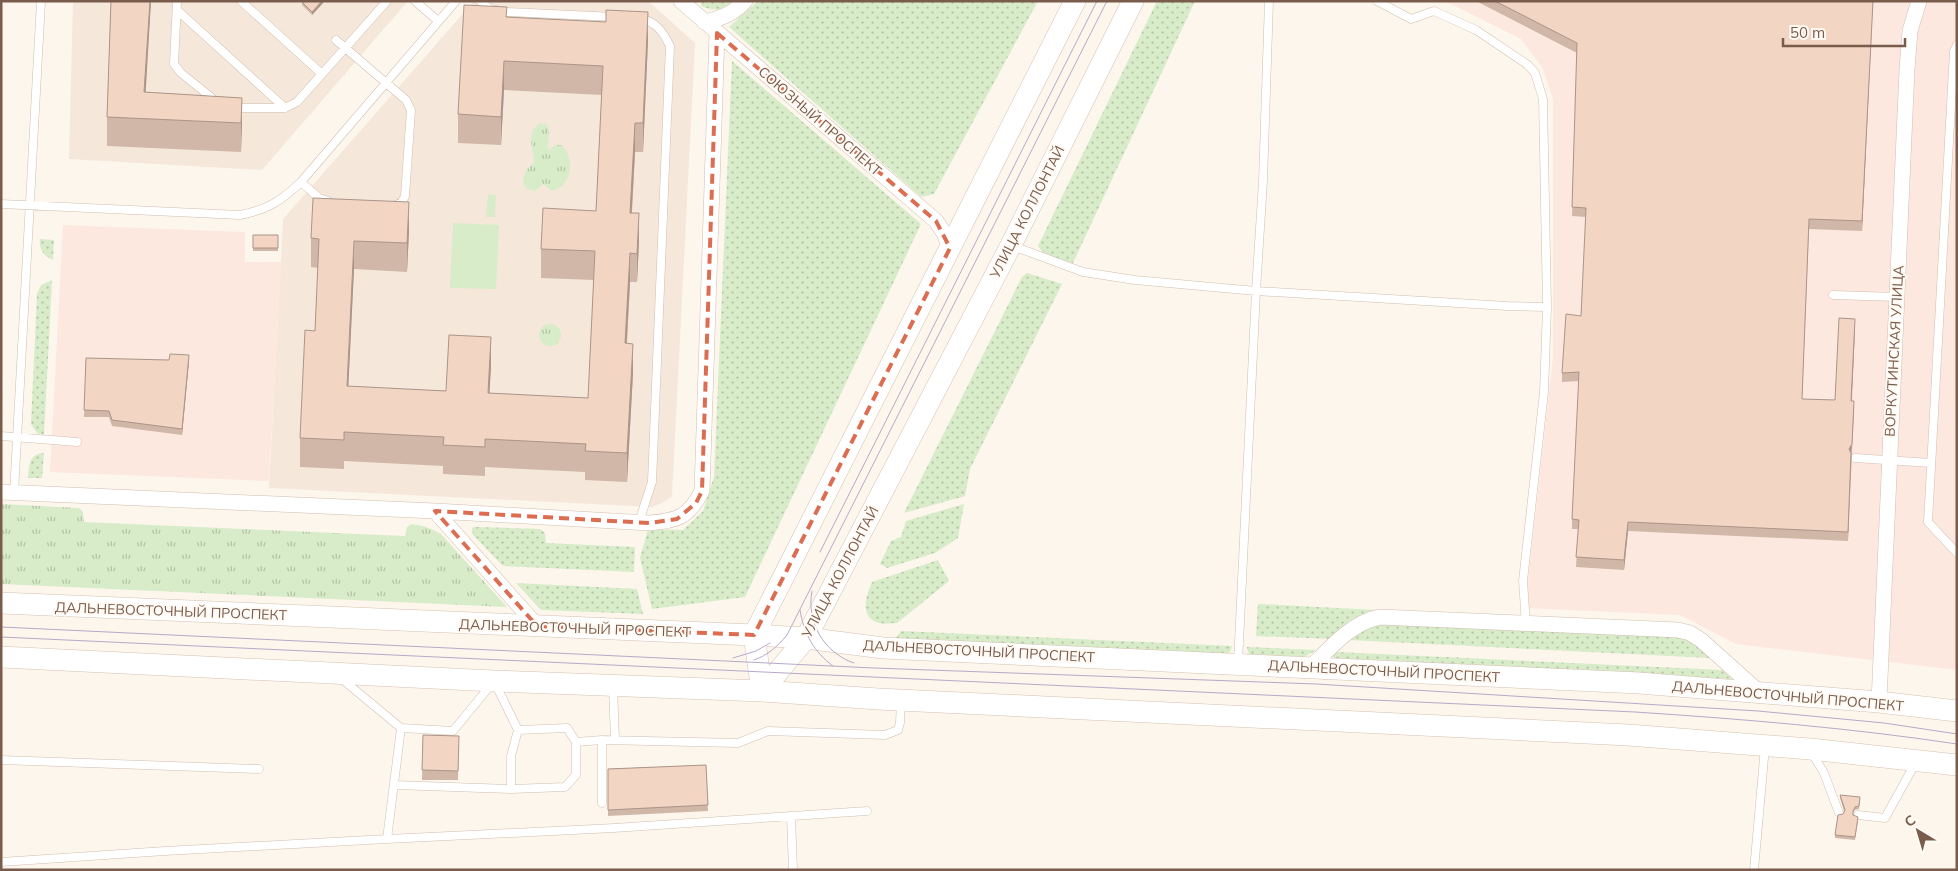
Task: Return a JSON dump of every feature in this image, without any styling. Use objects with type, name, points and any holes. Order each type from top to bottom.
[{"type":"main road","points":[[762,691],[754,635],[1076,1]]},
{"type":"main road","name":"УЛИЦА КОЛЛОНТАЙ","points":[[762,691],[806,638],[1011,245],[1133,1]]},
{"type":"main road","name":"ДАЛЬНЕВОСТОЧНЫЙ ПРОСПЕКТ","points":[[1,603],[754,635],[806,638],[883,648],[1639,684],[1879,702],[1957,711]]},
{"type":"main road","points":[[1,658],[494,681],[762,691],[901,700],[1628,735],[1810,749],[1957,765]]},
{"type":"street","name":"СОЮЗНЫЙ ПРОСПЕКТ","points":[[681,1],[936,221],[944,233],[950,248]]},
{"type":"street","points":[[704,22],[720,19],[739,8],[745,1]]},
{"type":"street","name":"ВОРКУТИНСКАЯ УЛИЦА","points":[[1879,702],[1888,460],[1907,69],[1910,31],[1919,1]]},
{"type":"street","points":[[8,492],[638,522],[666,522],[677,519],[688,512],[696,503],[702,491],[717,33]]},
{"type":"street","points":[[435,511],[538,626]]},
{"type":"street","points":[[1310,668],[1334,645],[1362,623],[1380,617],[1678,630],[1690,633],[1701,640],[1759,692]]},
{"type":"lane","points":[[8,492],[18,438],[41,1]]},
{"type":"lane","points":[[177,1],[174,64],[181,73],[225,108],[285,108],[297,102],[387,1]]},
{"type":"lane","points":[[241,1],[322,74]]},
{"type":"lane","points":[[415,1],[438,21]]},
{"type":"lane","points":[[1,204],[240,215],[260,211],[275,204],[301,182],[456,1]]},
{"type":"lane","points":[[480,1],[490,9],[508,12],[621,17]]},
{"type":"lane","points":[[1238,665],[1263,181],[1269,1]]},
{"type":"lane","points":[[1377,1],[1411,19],[1434,11],[1476,30],[1518,57],[1534,73],[1543,99],[1547,306],[1544,392],[1523,581],[1526,624]]},
{"type":"lane","points":[[177,10],[285,108]]},
{"type":"lane","points":[[630,17],[654,23],[663,32],[670,46],[652,482],[638,522]]},
{"type":"lane","points":[[336,40],[406,100],[411,110],[405,196],[402,202],[395,206],[387,206]]},
{"type":"lane","points":[[1957,45],[1954,51],[1928,522],[1957,553]]},
{"type":"lane","points":[[301,182],[319,198],[338,204]]},
{"type":"lane","points":[[1011,245],[1089,274],[1135,280],[1256,291],[1508,306],[1547,306]]},
{"type":"lane","points":[[1833,295],[1897,297]]},
{"type":"lane","points":[[1,436],[77,442]]},
{"type":"lane","points":[[1856,458],[1931,464]]},
{"type":"lane","points":[[333,673],[351,685],[401,728],[454,731],[494,681],[518,730],[512,756],[511,789]]},
{"type":"lane","points":[[613,686],[615,740]]},
{"type":"lane","points":[[576,742],[615,740],[738,743],[768,731],[885,735],[898,730],[901,700]]},
{"type":"lane","points":[[387,839],[401,728]]},
{"type":"lane","points":[[394,785],[511,789],[565,787],[576,775],[576,742],[566,728],[518,730]]},
{"type":"lane","points":[[602,740],[602,803]]},
{"type":"lane","points":[[1754,870],[1765,745]]},
{"type":"lane","points":[[1810,749],[1824,774],[1838,813]]},
{"type":"lane","points":[[1,760],[258,768]]},
{"type":"lane","points":[[1858,815],[1885,818],[1917,760]]},
{"type":"lane","points":[[1,862],[166,851],[614,828],[867,811]]},
{"type":"lane","points":[[791,816],[793,870]]},
{"type":"highlighted area","points":[[717,33],[936,221],[950,248],[754,635],[537,626],[435,511],[649,523],[677,519],[696,503],[702,491]]},
{"type":"shaded area","points":[[73,1],[408,1],[262,170],[69,159]]},
{"type":"shaded area","points":[[474,1],[648,1],[695,43],[672,496],[652,507],[269,488],[283,219]]},
{"type":"shaded area","points":[[1445,1],[1957,1],[1957,670],[1736,644],[1680,615],[1525,608],[1553,357],[1553,99],[1542,67],[1521,39]]},
{"type":"shaded area","points":[[63,225],[245,232],[245,262],[281,262],[269,481],[50,472]]},
{"type":"green space","points":[[702,1],[732,1],[721,9],[713,10],[701,6]]},
{"type":"green space","points":[[758,1],[1038,1],[934,194],[921,197],[729,27]]},
{"type":"green space","points":[[1157,1],[1195,1],[1073,263],[1045,255],[1038,246]]},
{"type":"green space","points":[[732,61],[921,224],[745,597],[652,609],[640,558],[648,529],[683,530],[703,511],[714,477]]},
{"type":"green space","points":[[541,123],[546,124],[549,129],[548,150],[556,145],[561,145],[569,157],[570,171],[568,178],[564,184],[552,191],[543,184],[535,191],[529,190],[523,183],[524,174],[534,163],[531,136],[536,126]]},
{"type":"green space","points":[[488,194],[496,195],[495,217],[486,217]]},
{"type":"green space","points":[[453,223],[499,225],[496,289],[450,288]]},
{"type":"green space","points":[[40,239],[54,240],[53,260],[43,252],[40,246]]},
{"type":"green space","points":[[1027,273],[1062,284],[970,469],[965,496],[904,513],[1022,277]]},
{"type":"green space","points":[[52,280],[44,435],[37,433],[31,424],[37,294],[41,285]]},
{"type":"green space","points":[[550,324],[558,327],[561,335],[558,343],[550,346],[542,343],[539,335],[542,327]]},
{"type":"green space","points":[[44,453],[42,478],[28,478],[31,461],[35,456]]},
{"type":"green space","points":[[1,504],[79,508],[83,512],[84,522],[405,536],[407,527],[411,524],[419,525],[441,534],[507,607],[1,584]]},
{"type":"green space","points":[[964,504],[958,538],[935,553],[887,568],[880,564],[891,541],[901,537],[906,521]]},
{"type":"green space","points":[[472,528],[540,529],[545,533],[546,543],[635,547],[634,572],[503,566],[473,535]]},
{"type":"green space","points":[[938,560],[949,581],[897,623],[881,623],[871,619],[866,609],[866,604],[872,582]]},
{"type":"green space","points":[[516,583],[637,589],[643,614],[541,610]]},
{"type":"green space","points":[[1258,604],[1513,617],[1366,614],[1332,639],[1256,636]]},
{"type":"green space","points":[[1379,624],[1683,637],[1710,658],[1349,640],[1364,628]]},
{"type":"green space","points":[[901,631],[1232,646],[1230,652],[1226,654],[895,639]]},
{"type":"green space","points":[[1247,647],[1317,650],[1304,657],[1249,655]]},
{"type":"green space","points":[[1336,652],[1722,670],[1732,679],[1334,658],[1332,655]]},
{"type":"building","points":[[111,1],[150,1],[144,92],[242,98],[241,123],[107,117]]},
{"type":"building","points":[[303,1],[322,1],[312,12]]},
{"type":"building","points":[[1495,1],[1873,1],[1862,221],[1809,219],[1802,399],[1835,400],[1839,318],[1855,319],[1851,401],[1854,401],[1852,444],[1849,449],[1851,453],[1848,532],[1628,522],[1624,560],[1576,557],[1579,520],[1572,519],[1579,372],[1562,373],[1566,314],[1581,316],[1586,208],[1572,207],[1577,43]]},
{"type":"building","points":[[464,5],[507,7],[506,17],[606,22],[606,10],[648,12],[643,123],[635,123],[630,213],[639,213],[637,254],[630,253],[625,343],[633,344],[627,453],[585,451],[586,444],[485,439],[485,447],[443,445],[444,437],[344,432],[344,440],[300,438],[305,330],[315,331],[319,239],[311,238],[313,198],[409,202],[407,243],[354,241],[347,386],[446,391],[449,335],[491,337],[488,393],[588,398],[595,251],[541,249],[543,208],[596,211],[603,66],[504,61],[501,117],[458,114]]},
{"type":"building","points":[[253,235],[278,235],[278,248],[253,248]]},
{"type":"building","points":[[170,354],[189,355],[182,429],[112,420],[109,411],[84,410],[86,358],[169,360]]},
{"type":"building","points":[[423,735],[459,736],[458,771],[422,770]]},
{"type":"building","points":[[706,765],[708,805],[608,810],[608,769]]},
{"type":"building","points":[[1840,795],[1860,797],[1859,806],[1855,807],[1853,811],[1853,815],[1858,817],[1855,837],[1835,835],[1838,815],[1843,814],[1845,810]]},
{"type":"tram line","points":[[820,552],[1097,1]]},
{"type":"tram line","points":[[754,660],[772,650],[787,635],[1107,1]]},
{"type":"tram line","points":[[812,591],[812,614],[820,635],[834,652],[854,663]]},
{"type":"tram line","points":[[800,610],[804,627],[811,642],[820,655],[833,666]]},
{"type":"tram line","points":[[1,627],[874,668],[1316,684],[1758,711],[1884,723],[1957,734]]},
{"type":"tram line","points":[[1,637],[1635,712],[1877,733],[1957,744]]},
{"type":"tram line","points":[[733,658],[756,651],[770,643]]}]
